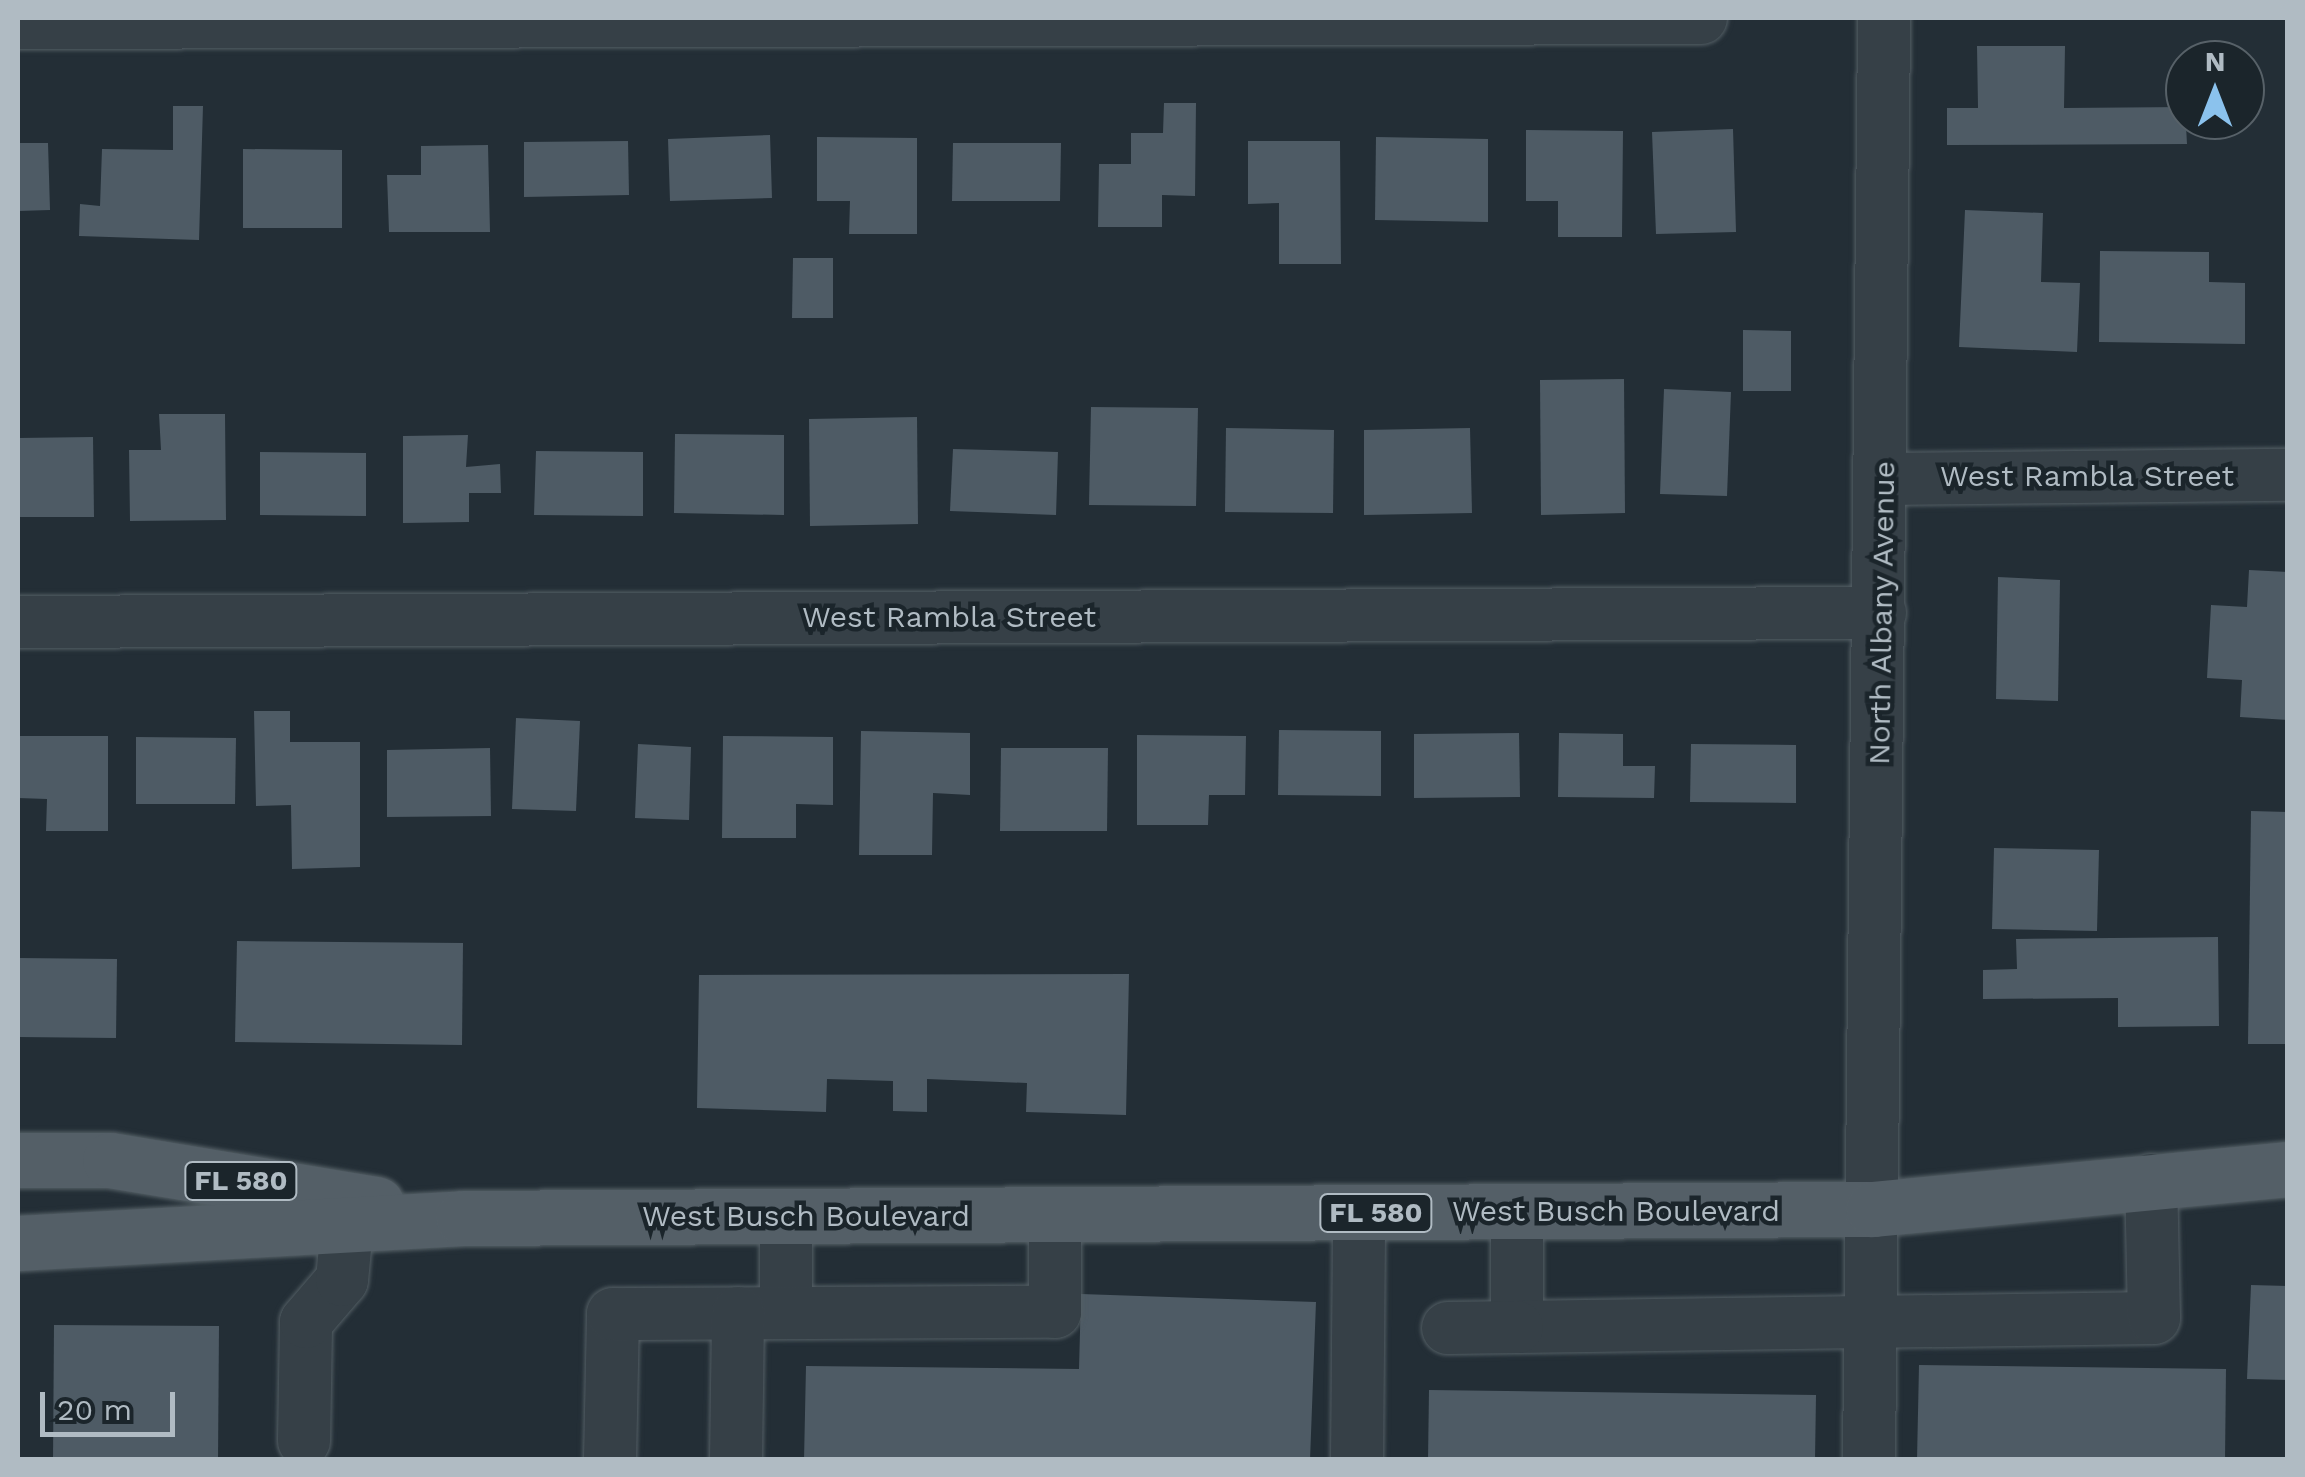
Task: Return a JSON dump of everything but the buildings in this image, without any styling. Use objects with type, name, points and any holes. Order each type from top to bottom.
[{"type":"main road","name":"West Busch Boulevard","points":[[18,1160],[110,1160],[463,1218]]},
{"type":"main road","name":"West Busch Boulevard","points":[[18,1243],[463,1218],[1873,1209],[2288,1169]]},
{"type":"street","points":[[18,23],[1702,18]]},
{"type":"street","name":"North Albany Avenue","points":[[1870,1460],[1880,614],[1886,478],[1884,18]]},
{"type":"street","name":"West Rambla Street","points":[[1886,478],[2288,475]]},
{"type":"street","name":"West Rambla Street","points":[[18,622],[1880,614]]},
{"type":"street","points":[[1448,1328],[1872,1329],[2154,1318],[2151,1180]]},
{"type":"street","points":[[1518,1211],[1518,1327]]},
{"type":"street","points":[[1357,1460],[1358,1213]]},
{"type":"street","points":[[610,1460],[613,1314],[1056,1312],[1056,1214]]},
{"type":"street","points":[[736,1460],[762,1313],[786,1216]]},
{"type":"street","points":[[304,1441],[306,1322],[342,1280],[347,1227]]}]
